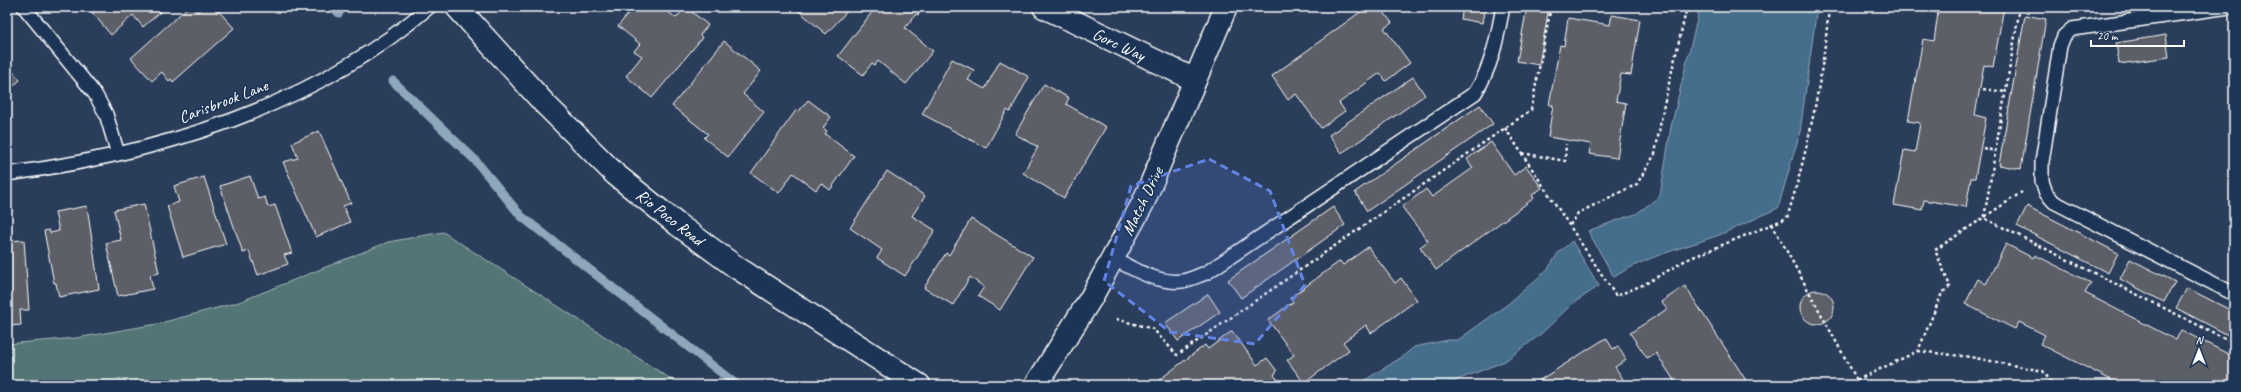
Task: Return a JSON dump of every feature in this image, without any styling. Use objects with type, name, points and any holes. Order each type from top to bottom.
[{"type":"street","name":"Rio Poco Road","points":[[457,7],[544,103],[615,174],[677,224],[736,266],[919,385]]},
{"type":"street","name":"Gorc Way","points":[[1044,7],[1195,80]]},
{"type":"street","name":"Match Drive","points":[[1036,385],[1114,259],[1143,203],[1226,7]]},
{"type":"lane","points":[[24,7],[95,94],[106,114],[118,154]]},
{"type":"lane","name":"Carisbrook Lane","points":[[7,174],[66,166],[118,154],[201,130],[252,112],[306,87],[361,57],[404,28],[429,7]]},
{"type":"lane","points":[[1114,259],[1142,273],[1163,280],[1182,281],[1206,273],[1474,93],[1486,76],[1494,53],[1503,7]]},
{"type":"lane","points":[[2229,7],[2072,29],[2064,36],[2060,46],[2042,162],[2046,193],[2054,202],[2234,294]]},
{"type":"path","points":[[1116,319],[1152,329],[1177,355],[1531,110],[1551,7]]},
{"type":"path","points":[[1570,225],[1578,213],[1638,184],[1655,154],[1663,109],[1687,7]]},
{"type":"path","points":[[1505,128],[1616,296],[1645,284],[1686,260],[1787,218],[1807,147],[1823,57],[1829,7]]},
{"type":"path","points":[[1984,218],[2020,7]]},
{"type":"path","points":[[1983,89],[2005,92]]},
{"type":"path","points":[[1521,153],[1565,161],[1566,144]]},
{"type":"path","points":[[1983,148],[1995,150]]},
{"type":"path","points":[[1918,351],[1942,293],[1950,286],[1935,250],[2043,178]]},
{"type":"path","points":[[1984,218],[2234,343]]},
{"type":"path","points":[[1772,224],[1857,380]]},
{"type":"path","points":[[1855,385],[1857,380],[1918,351],[1970,357],[2043,371],[2053,385]]},
{"type":"highlighted area","points":[[1209,159],[1270,191],[1305,285],[1255,344],[1170,332],[1104,281],[1131,186]]},
{"type":"green space","points":[[443,232],[680,385],[7,385],[7,344],[76,338],[157,324],[239,302],[388,242]]},
{"type":"water","points":[[1700,7],[1817,7],[1800,132],[1778,208],[1719,235],[1639,263],[1614,277],[1588,231],[1636,214],[1660,196],[1671,127]]},
{"type":"water","points":[[1572,241],[1599,286],[1572,304],[1541,334],[1505,361],[1445,385],[1357,385],[1402,357],[1414,347],[1448,340],[1458,340],[1508,304],[1548,269],[1558,253]]},
{"type":"building","points":[[96,7],[166,7],[143,27],[133,15],[111,35],[91,11]]},
{"type":"building","points":[[188,7],[193,7],[197,12],[203,7],[215,7],[234,28],[173,82],[171,79],[169,81],[162,72],[152,81],[131,58]]},
{"type":"building","points":[[634,7],[662,7],[676,18],[686,7],[708,25],[700,35],[702,38],[652,98],[626,76],[642,56],[634,51],[640,44],[618,26]]},
{"type":"building","points":[[794,7],[851,7],[826,34]]},
{"type":"building","points":[[876,7],[925,7],[918,15],[916,14],[905,28],[933,51],[906,84],[878,61],[875,65],[872,63],[863,75],[838,56]]},
{"type":"building","points":[[1367,7],[1380,7],[1392,23],[1384,28],[1410,63],[1386,81],[1380,73],[1339,103],[1345,111],[1321,128],[1296,94],[1288,100],[1272,76]]},
{"type":"building","points":[[1463,7],[1485,7],[1482,23],[1461,19]]},
{"type":"building","points":[[1527,7],[1549,7],[1539,65],[1517,61]]},
{"type":"building","points":[[1926,7],[2004,7],[1993,67],[1984,65],[1975,115],[1986,118],[1975,178],[1971,178],[1966,207],[1924,200],[1922,210],[1894,205],[1904,150],[1915,152],[1920,123],[1908,121],[1923,39],[1934,41],[1938,13],[1925,10]]},
{"type":"building","points":[[2068,7],[2087,7],[2069,10]]},
{"type":"building","points":[[1612,15],[1640,20],[1631,75],[1621,74],[1616,101],[1626,103],[1617,158],[1589,154],[1591,144],[1548,137],[1553,105],[1549,105],[1560,45],[1564,46],[1568,18],[1610,25]]},
{"type":"building","points":[[2025,15],[2046,19],[2021,169],[1999,165]]},
{"type":"building","points":[[2166,35],[2169,57],[2119,64],[2116,43]]},
{"type":"building","points":[[724,41],[761,71],[743,94],[764,112],[728,157],[704,138],[708,134],[672,106]]},
{"type":"building","points":[[952,59],[974,70],[968,80],[985,89],[1000,61],[1029,77],[1010,112],[1007,110],[986,148],[922,114]]},
{"type":"building","points":[[7,65],[20,80],[7,92]]},
{"type":"building","points":[[1413,77],[1425,95],[1342,153],[1329,135]]},
{"type":"building","points":[[1044,84],[1069,98],[1066,104],[1106,127],[1064,198],[1023,173],[1038,147],[1015,134]]},
{"type":"building","points":[[808,100],[831,117],[823,128],[827,131],[825,134],[854,156],[830,190],[821,183],[816,190],[793,173],[779,193],[751,173],[797,109],[799,111]]},
{"type":"building","points":[[1480,105],[1493,124],[1367,211],[1355,192]]},
{"type":"building","points":[[319,131],[351,203],[343,206],[350,222],[316,237],[283,162],[298,158],[292,143]]},
{"type":"building","points":[[1491,142],[1514,175],[1526,166],[1542,188],[1532,195],[1534,198],[1436,270],[1420,247],[1428,241],[1402,207],[1426,189],[1432,197],[1473,168],[1467,159]]},
{"type":"building","points":[[887,171],[925,196],[912,216],[935,230],[905,276],[877,258],[882,250],[850,228]]},
{"type":"building","points":[[250,176],[258,199],[265,197],[268,207],[275,205],[292,253],[284,255],[288,264],[258,275],[249,251],[243,253],[220,186]]},
{"type":"building","points":[[204,177],[226,244],[183,257],[167,206],[179,202],[174,186]]},
{"type":"building","points":[[144,204],[159,273],[150,275],[153,289],[118,296],[106,243],[121,240],[114,210]]},
{"type":"building","points":[[87,206],[99,289],[59,297],[56,283],[54,283],[44,231],[49,230],[50,233],[59,231],[55,212]]},
{"type":"building","points":[[2027,206],[2118,253],[2108,273],[2017,226]]},
{"type":"building","points":[[1333,207],[1345,225],[1241,298],[1228,280]]},
{"type":"building","points":[[971,219],[1033,257],[1000,310],[978,296],[984,287],[970,277],[953,305],[924,288],[946,253],[949,255]]},
{"type":"building","points":[[24,240],[29,310],[20,310],[21,325],[7,326],[7,241]]},
{"type":"building","points":[[2006,244],[2033,258],[2035,255],[2091,283],[2085,293],[2176,340],[2181,330],[2234,357],[2234,385],[2121,385],[2040,344],[2045,335],[2019,322],[2015,329],[1965,304],[1978,279],[1986,284]]},
{"type":"building","points":[[1368,247],[1395,283],[1401,278],[1417,300],[1371,333],[1366,325],[1343,342],[1349,350],[1304,383],[1287,360],[1294,355],[1268,320],[1293,302],[1290,298],[1340,261],[1343,265]]},
{"type":"building","points":[[2130,259],[2175,282],[2164,302],[2120,279]]},
{"type":"building","points":[[1685,286],[1749,385],[1677,385],[1656,353],[1647,358],[1630,333],[1667,309],[1661,302]]},
{"type":"building","points":[[2187,288],[2234,312],[2234,338],[2176,308]]},
{"type":"building","points":[[1820,290],[1829,295],[1833,300],[1833,314],[1829,319],[1824,323],[1814,324],[1810,323],[1801,314],[1800,304],[1801,300],[1810,291]]},
{"type":"building","points":[[1208,294],[1220,312],[1178,341],[1165,323]]},
{"type":"building","points":[[1232,331],[1257,365],[1267,358],[1277,371],[1274,375],[1281,384],[1156,385],[1155,383],[1205,345],[1208,349]]},
{"type":"building","points":[[1606,338],[1613,349],[1618,346],[1626,360],[1615,367],[1627,385],[1532,385]]},
{"type":"building","points":[[2028,379],[2034,385],[2022,385]]},
{"type":"waterway","points":[[333,7],[339,13]]},
{"type":"waterway","points":[[393,81],[475,160],[521,216],[737,385]]}]
